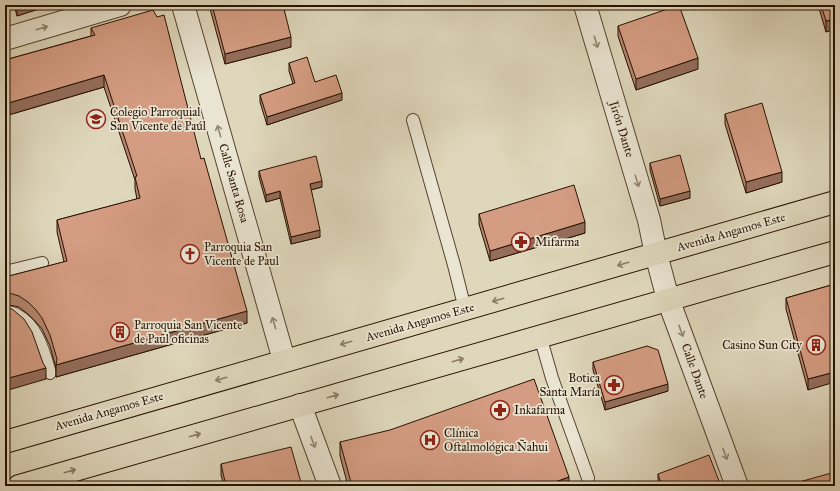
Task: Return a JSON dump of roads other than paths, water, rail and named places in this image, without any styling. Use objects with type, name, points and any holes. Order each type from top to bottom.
[{"type":"main road","name":"Avenida Angamos Este","points":[[5,442],[284,360],[835,202]]},
{"type":"main road","points":[[19,486],[835,252]]},
{"type":"street","points":[[5,39],[120,5]]},
{"type":"street","name":"Calle Santa Rosa","points":[[183,5],[284,360]]},
{"type":"street","name":"Jirón Dante","points":[[586,5],[649,220],[656,254]]},
{"type":"street","name":"Calle Dante","points":[[656,254],[668,299],[737,486]]},
{"type":"street","points":[[300,405],[330,486]]},
{"type":"lane","points":[[413,120],[465,309]]},
{"type":"lane","points":[[5,272],[42,263]]},
{"type":"lane","points":[[5,312],[17,314],[31,325],[42,349],[50,373]]},
{"type":"lane","points":[[540,336],[552,378],[588,478]]},
{"type":"place","name":"Colegio Parroquial San Vicente de Paúl","points":[[96,119]]},
{"type":"place","name":"Mifarma","points":[[521,242]]},
{"type":"place","name":"Parroquia San Vicente de Paul","points":[[190,254]]},
{"type":"place","name":"Parroquia San Vicente de Paul oficinas","points":[[120,332]]},
{"type":"place","name":"Casino Sun City","points":[[816,345]]},
{"type":"place","name":"Botica Santa María","points":[[614,385]]},
{"type":"place","name":"Inkafarma","points":[[500,410]]},
{"type":"place","name":"Clínica Oftalmológica Ñahui","points":[[430,440]]}]
